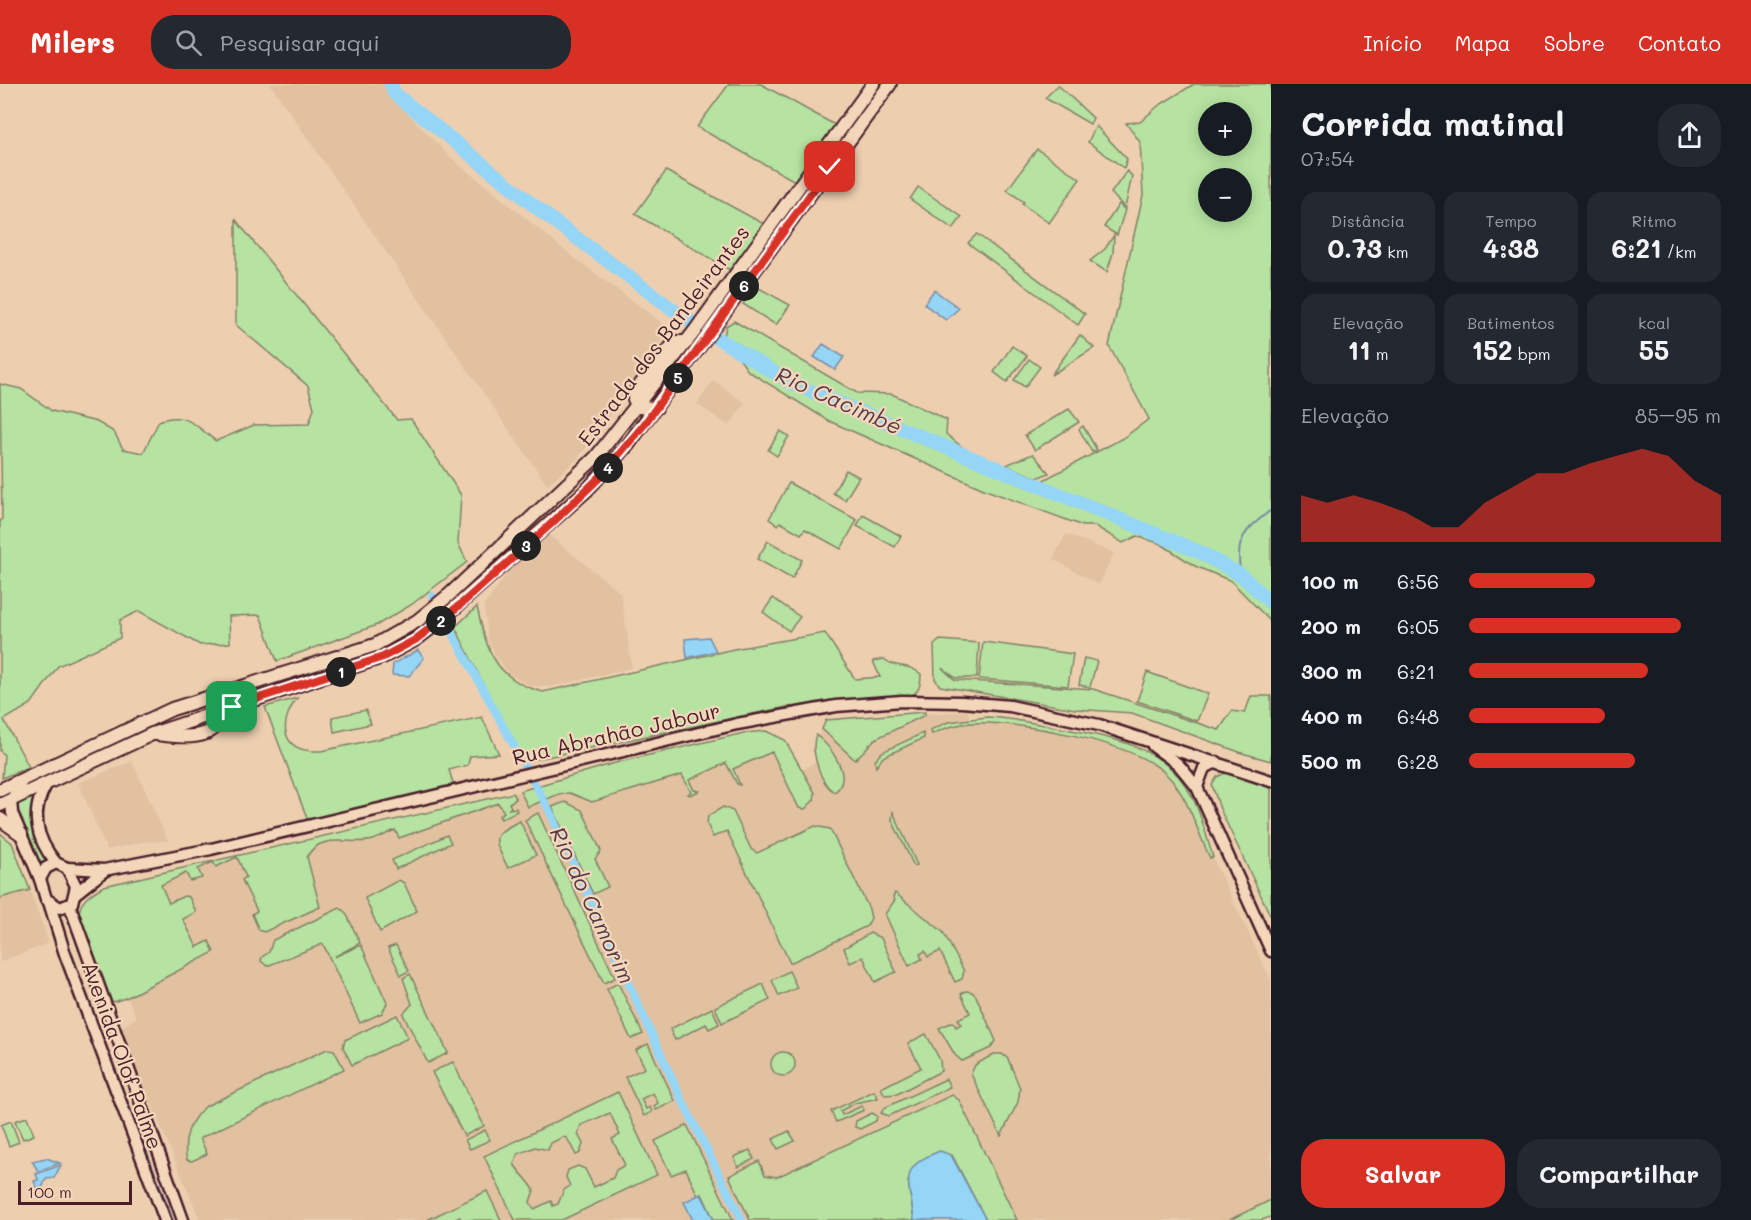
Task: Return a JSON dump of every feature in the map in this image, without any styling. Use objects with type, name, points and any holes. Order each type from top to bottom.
[{"type":"main road","name":"Estrada dos Bandeirantes","points":[[0,790],[148,719],[208,697],[229,693],[375,645],[397,634],[449,595],[596,457],[628,412],[636,390],[677,342],[694,332],[873,84]]},
{"type":"main road","name":"Estrada dos Bandeirantes","points":[[221,711],[383,657],[415,640],[460,605],[551,524],[628,445],[890,84]]},
{"type":"main road","points":[[628,412],[656,408]]},
{"type":"main road","points":[[628,412],[633,429],[628,445]]},
{"type":"main road","points":[[613,462],[628,412]]},
{"type":"main road","points":[[5,803],[152,734],[178,737],[203,734],[216,724],[221,711],[208,697]]},
{"type":"main road","points":[[0,819],[21,834]]},
{"type":"street","name":"Rua Abrahão Jabour","points":[[67,868],[104,870],[211,849],[737,724],[836,706],[902,701],[1010,706],[1099,725],[1271,781]]},
{"type":"street","name":"Rua Abrahão Jabour","points":[[1140,738],[1178,764],[1197,787],[1271,951]]},
{"type":"street","points":[[1197,787],[1204,768],[1217,762]]},
{"type":"street","points":[[23,780],[5,803],[40,879],[42,892],[49,902],[58,908],[69,906],[76,893],[75,881],[67,868],[56,863],[46,850],[37,826],[36,805],[46,785]]},
{"type":"street","points":[[40,879],[46,868],[56,863]]},
{"type":"street","name":"Rua Abrahão Jabour","points":[[76,893],[104,870]]},
{"type":"street","name":"Avenida Olof Palme","points":[[49,902],[65,954],[165,1220]]},
{"type":"street","name":"Avenida Olof Palme","points":[[69,906],[183,1220]]},
{"type":"shaded area","points":[[270,84],[384,84],[393,98],[449,156],[572,256],[669,330],[602,428],[576,460],[547,485]]},
{"type":"shaded area","points":[[713,380],[745,403],[729,426],[697,404]]},
{"type":"shaded area","points":[[1066,534],[1114,553],[1099,585],[1053,559]]},
{"type":"shaded area","points":[[549,535],[621,593],[632,668],[550,687],[531,686],[510,675],[496,657],[488,639],[484,606],[508,572]]},
{"type":"shaded area","points":[[968,711],[969,718],[1003,718],[1106,737],[1137,746],[1165,763],[1185,785],[1200,814],[1215,863],[1271,980],[1271,1217],[1261,1220],[200,1220],[120,1029],[136,1017],[126,993],[79,913],[83,901],[91,892],[104,886],[517,792],[615,763],[744,733],[766,731],[785,740],[802,770],[816,762],[812,748],[826,720]]},
{"type":"shaded area","points":[[132,761],[168,841],[143,842],[107,850],[78,783]]},
{"type":"shaded area","points":[[30,890],[49,943],[0,962],[0,898]]},
{"type":"green space","points":[[729,84],[761,84],[835,125],[795,181],[697,127]]},
{"type":"green space","points":[[1194,84],[1271,84],[1271,622],[1231,581],[1195,566],[1161,544],[1137,536],[1123,543],[1095,526],[1083,526],[986,490],[829,421],[748,371],[724,337],[726,326],[734,321],[857,393],[892,394],[947,420],[946,434],[972,455],[1040,482],[1123,438],[1149,419],[1109,346],[1143,195],[1140,142],[1126,123],[1140,122],[1158,106]]},
{"type":"green space","points":[[1058,85],[1093,118],[1090,124],[1045,98]]},
{"type":"green space","points":[[1096,126],[1127,159],[1124,168],[1088,142]]},
{"type":"green space","points":[[1037,149],[1080,179],[1049,223],[1007,190]]},
{"type":"green space","points":[[666,171],[764,224],[730,270],[635,214]]},
{"type":"green space","points":[[1127,171],[1132,176],[1125,208],[1111,193]]},
{"type":"green space","points":[[918,187],[962,217],[953,229],[910,199]]},
{"type":"green space","points":[[1119,204],[1125,210],[1117,235],[1104,227]]},
{"type":"green space","points":[[236,220],[397,420],[411,419],[461,495],[458,543],[467,562],[411,605],[377,625],[277,661],[260,615],[229,616],[230,643],[200,645],[139,611],[120,620],[120,638],[58,666],[31,704],[4,720],[29,767],[2,778],[4,755],[0,751],[0,522],[2,519],[0,384],[21,389],[52,411],[97,422],[114,432],[123,449],[143,453],[159,421],[168,418],[184,419],[196,425],[216,441],[254,425],[309,424],[314,408],[308,386],[236,325]]},
{"type":"green space","points":[[977,234],[1085,314],[1078,325],[968,243]]},
{"type":"green space","points":[[1114,235],[1113,253],[1107,272],[1090,261],[1105,249]]},
{"type":"green space","points":[[755,286],[790,305],[776,325],[743,304]]},
{"type":"green space","points":[[1080,335],[1094,348],[1051,375]]},
{"type":"green space","points":[[1012,346],[1027,356],[1007,382],[994,372]]},
{"type":"green space","points":[[1029,359],[1040,367],[1025,387],[1014,380]]},
{"type":"green space","points":[[1069,409],[1079,422],[1035,450],[1025,435]]},
{"type":"green space","points":[[1083,426],[1097,450],[1092,452],[1079,429]]},
{"type":"green space","points":[[780,431],[789,436],[777,456],[768,450]]},
{"type":"green space","points":[[1033,454],[1049,473],[1037,478],[1006,465]]},
{"type":"green space","points":[[846,470],[859,477],[845,500],[833,493]]},
{"type":"green space","points":[[789,483],[857,520],[841,549],[805,529],[801,534],[780,522],[778,525],[769,519]]},
{"type":"green space","points":[[863,515],[901,536],[895,547],[857,526]]},
{"type":"green space","points":[[768,541],[802,560],[792,579],[757,559]]},
{"type":"green space","points":[[773,598],[800,617],[789,631],[763,612]]},
{"type":"green space","points":[[477,607],[485,637],[496,662],[514,680],[543,692],[734,649],[825,633],[855,679],[880,677],[873,661],[884,659],[892,664],[916,670],[921,674],[920,685],[916,692],[899,700],[786,707],[528,761],[518,753],[455,627]]},
{"type":"green space","points":[[940,640],[979,643],[977,678],[956,678],[942,668],[955,680],[1093,689],[1219,730],[1232,711],[1245,713],[1251,696],[1271,696],[1271,761],[1242,753],[1132,713],[1075,709],[940,686],[935,679],[934,645]]},
{"type":"green space","points":[[983,642],[1073,654],[1068,686],[979,679]]},
{"type":"green space","points":[[1084,658],[1097,661],[1090,687],[1079,685]]},
{"type":"green space","points":[[1147,672],[1208,694],[1197,721],[1137,701]]},
{"type":"green space","points":[[297,698],[287,718],[286,728],[287,736],[298,748],[321,751],[482,717],[499,754],[470,756],[468,765],[449,770],[454,786],[308,821],[265,707]]},
{"type":"green space","points":[[366,710],[371,724],[334,732],[332,717]]},
{"type":"green space","points":[[925,712],[925,715],[875,739],[855,760],[822,729],[826,720]]},
{"type":"green space","points":[[987,717],[1004,718],[1109,738],[1144,750],[1159,759],[1173,771],[1190,793],[1213,857],[1210,858],[1186,803],[1174,783],[1150,762],[1128,752],[1074,735],[1017,725],[971,723],[932,734],[930,730],[948,722]]},
{"type":"green space","points":[[766,731],[785,740],[815,793],[814,800],[805,809],[799,808],[772,752],[733,769],[740,785],[737,784],[726,763],[689,780],[694,790],[699,791],[690,795],[688,794],[691,792],[682,775],[592,802],[570,793],[559,794],[528,807],[520,791],[615,763],[744,733]]},
{"type":"green space","points":[[923,733],[924,738],[883,757],[876,767],[875,760],[882,752]]},
{"type":"green space","points":[[816,735],[828,746],[841,770],[842,778],[835,792],[821,775],[815,757]]},
{"type":"green space","points":[[1227,772],[1271,787],[1271,917],[1220,809],[1212,785],[1217,777]]},
{"type":"green space","points":[[513,793],[516,799],[509,803],[511,807],[509,809],[516,808],[517,811],[501,819],[499,816],[504,812],[498,803],[399,838],[395,830],[373,840],[320,844],[312,849],[307,857],[320,907],[264,932],[259,930],[252,914],[257,911],[242,880],[246,877],[237,857],[216,867],[213,862],[198,869],[202,878],[190,881],[186,873],[161,885],[169,903],[184,896],[189,897],[196,912],[183,919],[197,947],[209,941],[214,952],[128,997],[114,1002],[109,998],[79,920],[80,908],[85,900],[104,886]]},
{"type":"green space","points":[[35,794],[32,820],[39,844],[48,860],[39,867],[18,817],[16,803]]},
{"type":"green space","points":[[565,802],[582,810],[601,851],[595,859],[608,887],[593,894],[552,807]]},
{"type":"green space","points":[[723,807],[733,811],[751,849],[757,853],[815,826],[830,829],[869,909],[871,918],[867,926],[790,963],[727,831],[713,837],[707,824],[708,816]]},
{"type":"green space","points":[[893,812],[917,865],[914,866],[892,820]]},
{"type":"green space","points":[[538,813],[615,978],[604,983],[525,820]]},
{"type":"green space","points":[[520,821],[536,855],[508,868],[499,851],[498,835]]},
{"type":"green space","points":[[0,833],[12,843],[30,890],[0,898]]},
{"type":"green space","points":[[447,835],[451,843],[396,869],[392,860]]},
{"type":"green space","points":[[399,880],[404,883],[417,911],[380,932],[365,898]]},
{"type":"green space","points":[[895,893],[943,932],[964,971],[962,979],[955,982],[940,951],[928,957],[925,951],[920,954],[922,959],[909,966],[885,914],[895,900],[893,897]]},
{"type":"green space","points":[[340,908],[346,913],[360,943],[334,957],[361,945],[387,1003],[382,1013],[360,1023],[323,944],[267,966],[261,961],[262,957],[269,952],[273,940]]},
{"type":"green space","points":[[870,933],[881,938],[896,972],[875,982],[863,957],[850,963],[844,948]]},
{"type":"green space","points":[[396,945],[409,971],[401,975],[388,948]]},
{"type":"green space","points":[[789,971],[797,988],[779,996],[772,980]]},
{"type":"green space","points":[[410,974],[448,1053],[428,1063],[403,1014],[412,1004],[403,978]]},
{"type":"green space","points":[[618,983],[643,1034],[631,1039],[607,989]]},
{"type":"green space","points":[[763,984],[770,1000],[722,1023],[715,1007]]},
{"type":"green space","points":[[966,991],[976,996],[996,1041],[991,1048],[962,1061],[955,1055],[939,1028],[953,1022],[956,1027],[961,1024],[958,1019],[970,1013],[961,994]]},
{"type":"green space","points":[[712,1008],[719,1024],[709,1029],[706,1024],[675,1040],[670,1029]]},
{"type":"green space","points":[[397,1015],[408,1038],[352,1065],[343,1047],[345,1040]]},
{"type":"green space","points":[[926,1034],[940,1060],[941,1071],[897,1094],[885,1095],[881,1088],[921,1068],[908,1043]]},
{"type":"green space","points":[[648,1044],[675,1101],[656,1110],[654,1106],[658,1103],[653,1093],[641,1099],[646,1109],[650,1107],[652,1112],[644,1116],[625,1077],[645,1068],[636,1050]]},
{"type":"green space","points":[[327,1049],[334,1050],[344,1069],[200,1138],[207,1154],[192,1161],[187,1160],[186,1145],[189,1130],[200,1111],[206,1106]]},
{"type":"green space","points":[[778,1052],[788,1052],[795,1059],[795,1069],[788,1076],[778,1076],[771,1069],[771,1059]]},
{"type":"green space","points":[[994,1054],[1002,1054],[1008,1059],[1020,1088],[1018,1102],[1001,1136],[971,1074],[975,1065]]},
{"type":"green space","points":[[453,1062],[484,1126],[464,1136],[432,1072]]},
{"type":"green space","points":[[946,1079],[950,1087],[889,1116],[881,1113],[884,1108]]},
{"type":"green space","points":[[874,1091],[878,1098],[855,1103],[840,1111],[842,1115],[862,1106],[864,1110],[836,1122],[831,1111]]},
{"type":"green space","points":[[618,1092],[657,1175],[562,1220],[515,1220],[484,1156]],"holes":[[[610,1113],[620,1135],[612,1139],[625,1165],[616,1170],[613,1178],[594,1187],[585,1169],[578,1166],[568,1170],[566,1177],[570,1186],[564,1190],[558,1204],[553,1206],[551,1201],[534,1209],[530,1202],[534,1190],[514,1164],[518,1154],[535,1147],[548,1150],[551,1143],[563,1137],[567,1138],[576,1155],[580,1153],[583,1144],[578,1134],[581,1125]]]},
{"type":"green space","points":[[952,1095],[959,1100],[1017,1220],[986,1220],[952,1155],[908,1181],[914,1220],[750,1220],[729,1176],[759,1161],[765,1175],[777,1177]]},
{"type":"green space","points":[[872,1113],[877,1116],[876,1121],[860,1129],[855,1127],[856,1121]]},
{"type":"green space","points":[[27,1117],[34,1135],[23,1139],[15,1121]]},
{"type":"green space","points":[[11,1121],[19,1142],[9,1146],[1,1125]]},
{"type":"green space","points":[[687,1125],[733,1220],[714,1220],[702,1194],[698,1196],[686,1169],[671,1175],[655,1141]]},
{"type":"green space","points":[[485,1130],[490,1140],[470,1149],[465,1140]]},
{"type":"green space","points":[[789,1131],[795,1141],[778,1149],[773,1139]]},
{"type":"green space","points":[[750,1150],[754,1159],[738,1167],[734,1157]]},
{"type":"green space","points":[[487,1191],[501,1220],[461,1220],[460,1217],[453,1220],[427,1220]]},
{"type":"green space","points":[[1271,1200],[1271,1217],[1261,1220],[1229,1220]]},
{"type":"water","points":[[934,290],[959,308],[946,320],[924,304]]},
{"type":"water","points":[[823,344],[844,357],[835,370],[814,357]]},
{"type":"water","points":[[709,637],[716,651],[687,658],[685,639]]},
{"type":"water","points":[[418,650],[424,658],[409,676],[392,675],[393,664]]},
{"type":"water","points":[[940,1151],[951,1155],[986,1220],[914,1220],[909,1186],[911,1170],[926,1157]]},
{"type":"water","points":[[46,1158],[60,1163],[38,1171],[32,1161]]},
{"type":"water","points":[[61,1165],[54,1178],[46,1179],[42,1188],[36,1187],[34,1181],[38,1180],[36,1174]]},
{"type":"water","points":[[701,1194],[714,1220],[693,1220],[684,1202]]},
{"type":"waterway","name":"Rio Cacimbé","points":[[391,84],[394,93],[547,216],[683,317],[791,383],[1197,551],[1241,575],[1271,603]]},
{"type":"waterway","points":[[1241,575],[1239,553],[1243,537],[1271,510]]},
{"type":"waterway","name":"Rio do Camorim","points":[[432,596],[549,810],[681,1098],[742,1220]]},
{"type":"waterway","points":[[108,1051],[173,1220]]},
{"type":"route","points":[[232,707],[383,657],[415,640],[460,605],[551,524],[599,478],[643,426],[830,167]]}]
